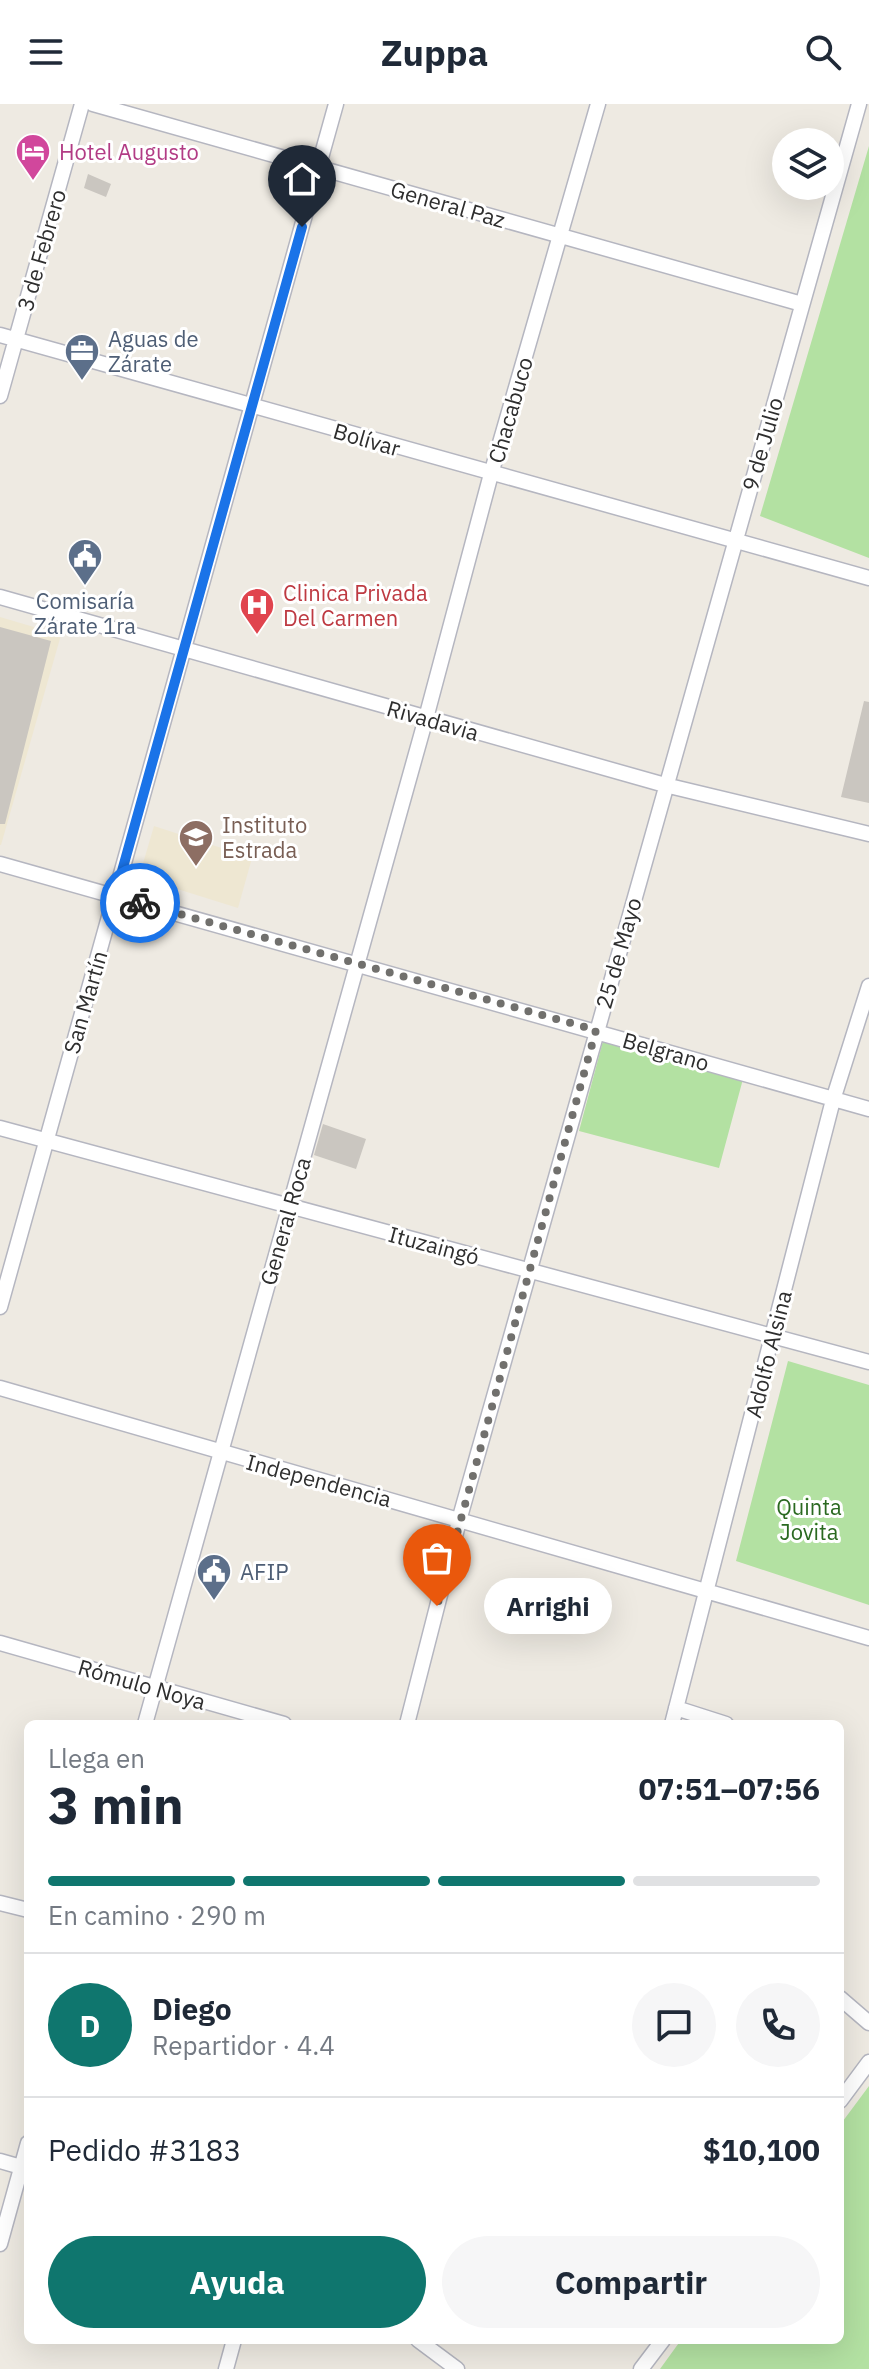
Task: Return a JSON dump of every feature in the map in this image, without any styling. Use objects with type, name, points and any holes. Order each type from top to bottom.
[{"type":"street","name":"3 de Febrero","points":[[0,396],[82,104]]},
{"type":"street","name":"General Paz","points":[[93,104],[802,304]]},
{"type":"street","name":"San Martín","points":[[0,1307],[336,104]]},
{"type":"street","name":"Chacabuco","points":[[426,718],[491,474],[598,104]]},
{"type":"street","name":"9 de Julio","points":[[665,785],[859,104]]},
{"type":"street","name":"Bolívar","points":[[0,335],[734,543],[869,578]]},
{"type":"street","name":"Rivadavia","points":[[0,597],[665,785],[869,834]]},
{"type":"street","name":"General Roca","points":[[146,1720],[426,718]]},
{"type":"street","name":"25 de Mayo","points":[[408,1720],[460,1517],[665,785]]},
{"type":"street","name":"Belgrano","points":[[0,864],[869,1109]]},
{"type":"street","name":"Adolfo Alsina","points":[[673,1720],[833,1100],[869,986]]},
{"type":"street","name":"Ituzaingó","points":[[0,1128],[869,1362]]},
{"type":"street","name":"Independencia","points":[[0,1388],[220,1454],[460,1517],[706,1593],[869,1638]]},
{"type":"street","name":"Rómulo Noya","points":[[0,1643],[270,1720]]},
{"type":"street","points":[[676,1708],[714,1720]]},
{"type":"street","points":[[0,1903],[24,1909]]},
{"type":"street","points":[[844,2001],[869,2023]]},
{"type":"street","points":[[844,2096],[869,2062]]},
{"type":"street","points":[[0,2161],[24,2168]]},
{"type":"street","points":[[0,2244],[24,2171]]},
{"type":"street","points":[[226,2369],[233,2344]]},
{"type":"street","points":[[423,2344],[457,2369]]},
{"type":"street","points":[[641,2369],[660,2344]]},
{"type":"shaded area","points":[[0,617],[61,635],[1,845],[0,845]]},
{"type":"shaded area","name":"Instituto Estrada","points":[[154,826],[252,858],[238,908],[139,877]]},
{"type":"green space","points":[[869,146],[869,558],[760,516]]},
{"type":"green space","points":[[603,1041],[743,1079],[719,1168],[579,1131]]},
{"type":"green space","name":"Quinta Jovita","points":[[788,1361],[869,1385],[869,1605],[736,1561]]},
{"type":"green space","points":[[869,2086],[869,2369],[660,2369],[678,2344],[844,2344],[844,2120]]},
{"type":"building","points":[[88,174],[111,184],[106,197],[84,188]]},
{"type":"building","points":[[0,627],[51,641],[5,824],[0,824]]},
{"type":"building","points":[[864,701],[869,702],[869,803],[841,797]]},
{"type":"building","points":[[323,1124],[366,1139],[356,1169],[314,1155]]},
{"type":"way so far","points":[[140,903],[596,1030],[437,1606]]},
{"type":"place","name":"Hotel Augusto","points":[[33,182]]},
{"type":"place","name":"Aguas de Zárate","points":[[82,382]]},
{"type":"place","name":"Comisaría Zárate 1ra","points":[[85,587]]},
{"type":"place","name":"Clinica Privada Del Carmen","points":[[257,636]]},
{"type":"place","name":"Instituto Estrada","points":[[196,868]]},
{"type":"place","name":"AFIP","points":[[214,1602]]},
{"type":"place","name":"Arrighi","points":[[437,1606]]},
{"type":"route","points":[[140,903],[115,896],[302,227]]}]
